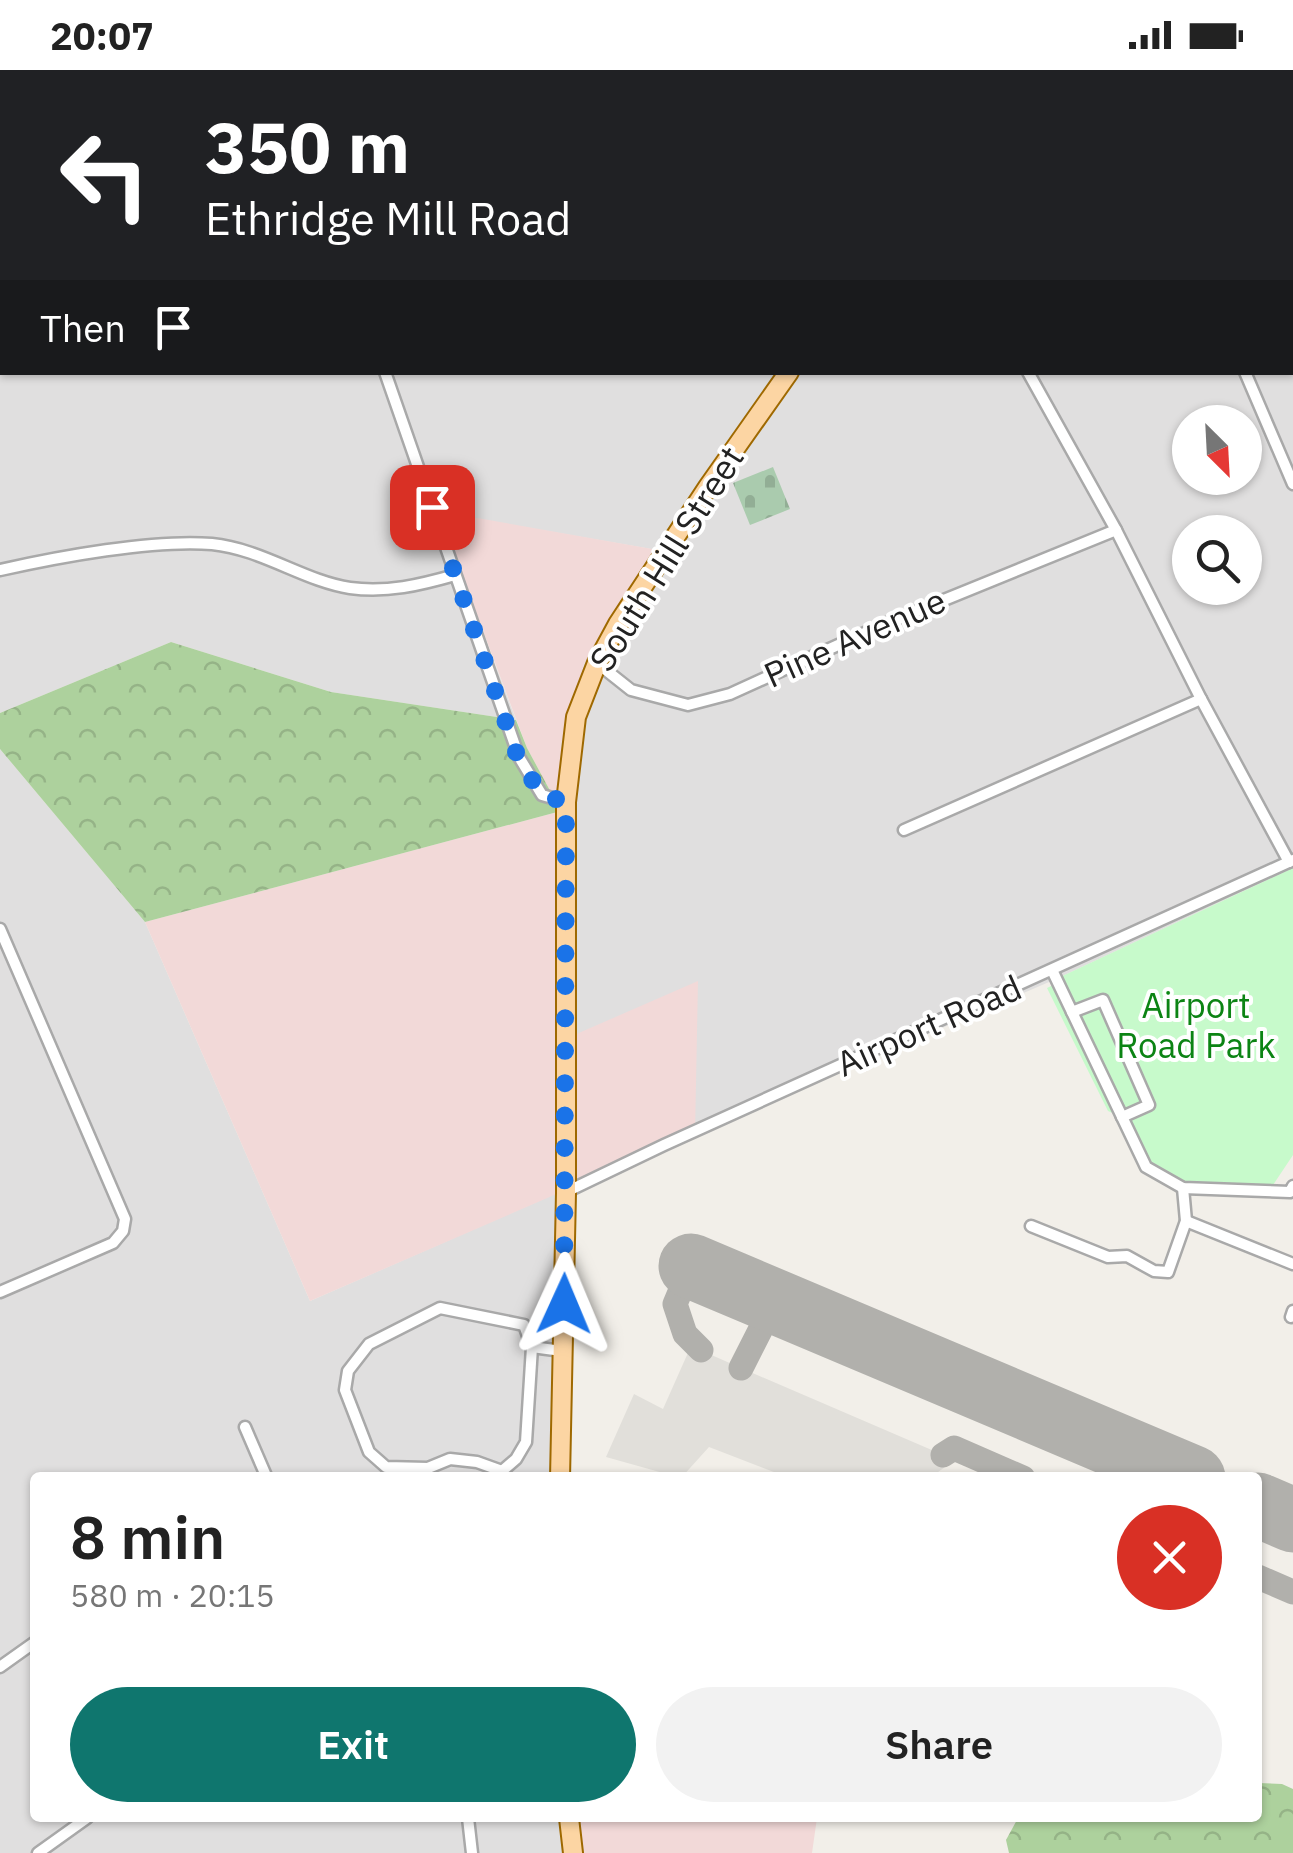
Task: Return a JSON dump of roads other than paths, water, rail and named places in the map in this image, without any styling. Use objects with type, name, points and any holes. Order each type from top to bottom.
[{"type":"main road","name":"South Hill Street","points":[[560,1472],[566,1193],[566,802],[576,716],[597,664],[665,551],[787,375]]},
{"type":"main road","points":[[569,1822],[573,1853]]},
{"type":"street","points":[[386,375],[518,758],[542,795],[566,802]]},
{"type":"street","points":[[1030,375],[1291,861]]},
{"type":"street","points":[[1246,375],[1293,484]]},
{"type":"street","name":"Pine Avenue","points":[[597,664],[631,690],[688,705],[730,694],[880,626],[1116,530]]},
{"type":"street","points":[[0,570],[165,545],[209,544],[239,548],[347,588],[412,587],[455,575]]},
{"type":"street","points":[[904,830],[1201,699]]},
{"type":"street","name":"Airport Road","points":[[566,1193],[1291,861]]},
{"type":"street","points":[[0,930],[125,1219],[123,1231],[113,1243],[0,1292]]},
{"type":"street","points":[[1052,970],[1146,1168],[1183,1188],[1292,1190]]},
{"type":"street","points":[[1072,1012],[1103,1000],[1149,1105],[1122,1117]]},
{"type":"street","points":[[1031,1226],[1108,1257],[1127,1256],[1154,1271],[1168,1272],[1186,1221],[1183,1188]]},
{"type":"street","points":[[1186,1221],[1293,1264]]},
{"type":"street","points":[[440,1308],[524,1324],[532,1347],[526,1442],[516,1459],[502,1471],[450,1459],[428,1468],[386,1467],[369,1452],[345,1390],[348,1371],[369,1344],[440,1308]]},
{"type":"street","points":[[532,1347],[562,1351]]},
{"type":"street","points":[[245,1427],[265,1472]]},
{"type":"street","points":[[0,1667],[30,1646]]},
{"type":"street","points":[[38,1853],[81,1822]]},
{"type":"street","points":[[468,1822],[472,1853]]},
{"type":"park label","name":"Airport Road Park","points":[[1196,1026]]}]
